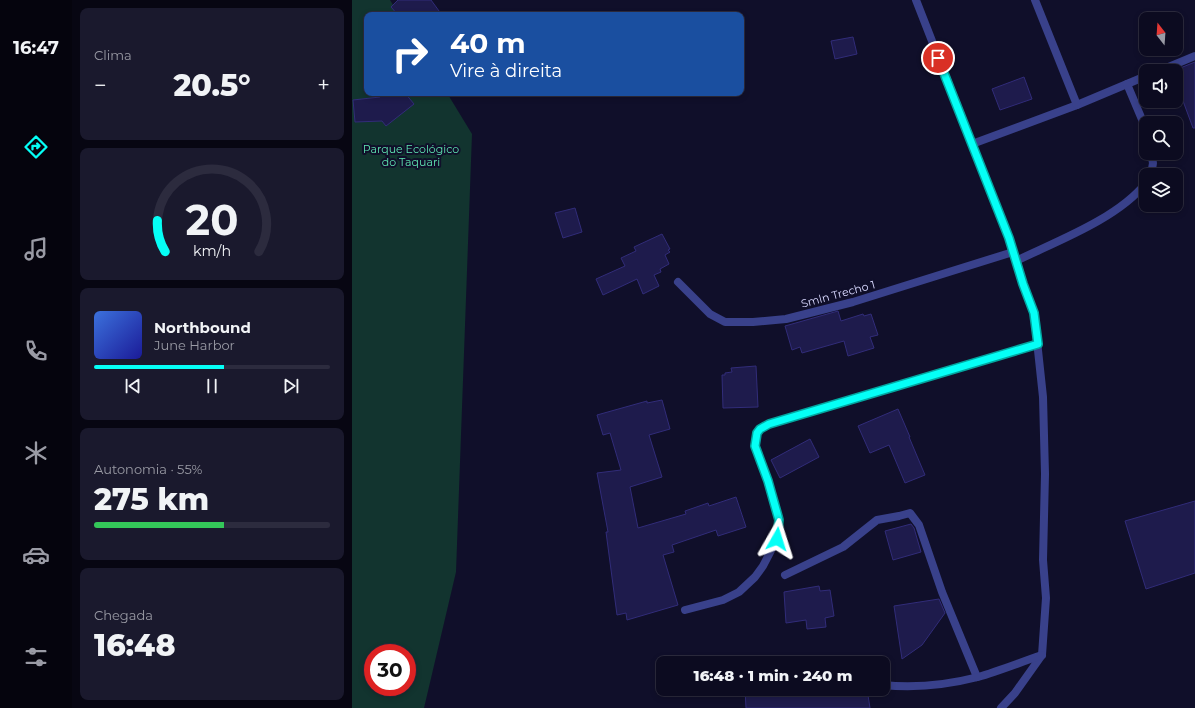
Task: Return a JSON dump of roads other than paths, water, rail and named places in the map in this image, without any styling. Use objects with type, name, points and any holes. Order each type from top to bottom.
[{"type":"street","points":[[916,0],[1009,238],[1034,313],[1038,344],[1043,397],[1045,474],[1043,560],[1046,598],[1042,655],[1015,693],[1001,708]]},
{"type":"street","points":[[1035,0],[1077,105]]},
{"type":"street","points":[[1176,64],[1195,56]]},
{"type":"street","points":[[972,144],[1077,105],[1139,79]]},
{"type":"street","points":[[1126,84],[1140,116]]},
{"type":"street","points":[[1016,261],[1097,222],[1131,198],[1139,190]]},
{"type":"street","name":"Smln Trecho 1","points":[[678,282],[710,314],[725,322],[780,320],[853,302],[1013,252]]},
{"type":"street","points":[[685,610],[723,600],[739,592],[755,577],[763,566],[777,539],[779,520],[768,481],[755,446],[757,433],[760,429],[776,422],[1038,344]]},
{"type":"street","points":[[785,575],[843,547],[878,520],[910,513],[919,524],[942,592],[977,677]]},
{"type":"street","points":[[890,686],[930,686],[977,677],[1042,655]]},
{"type":"park label","name":"Parque Ecológico do Taquari","points":[[411,155]]}]
